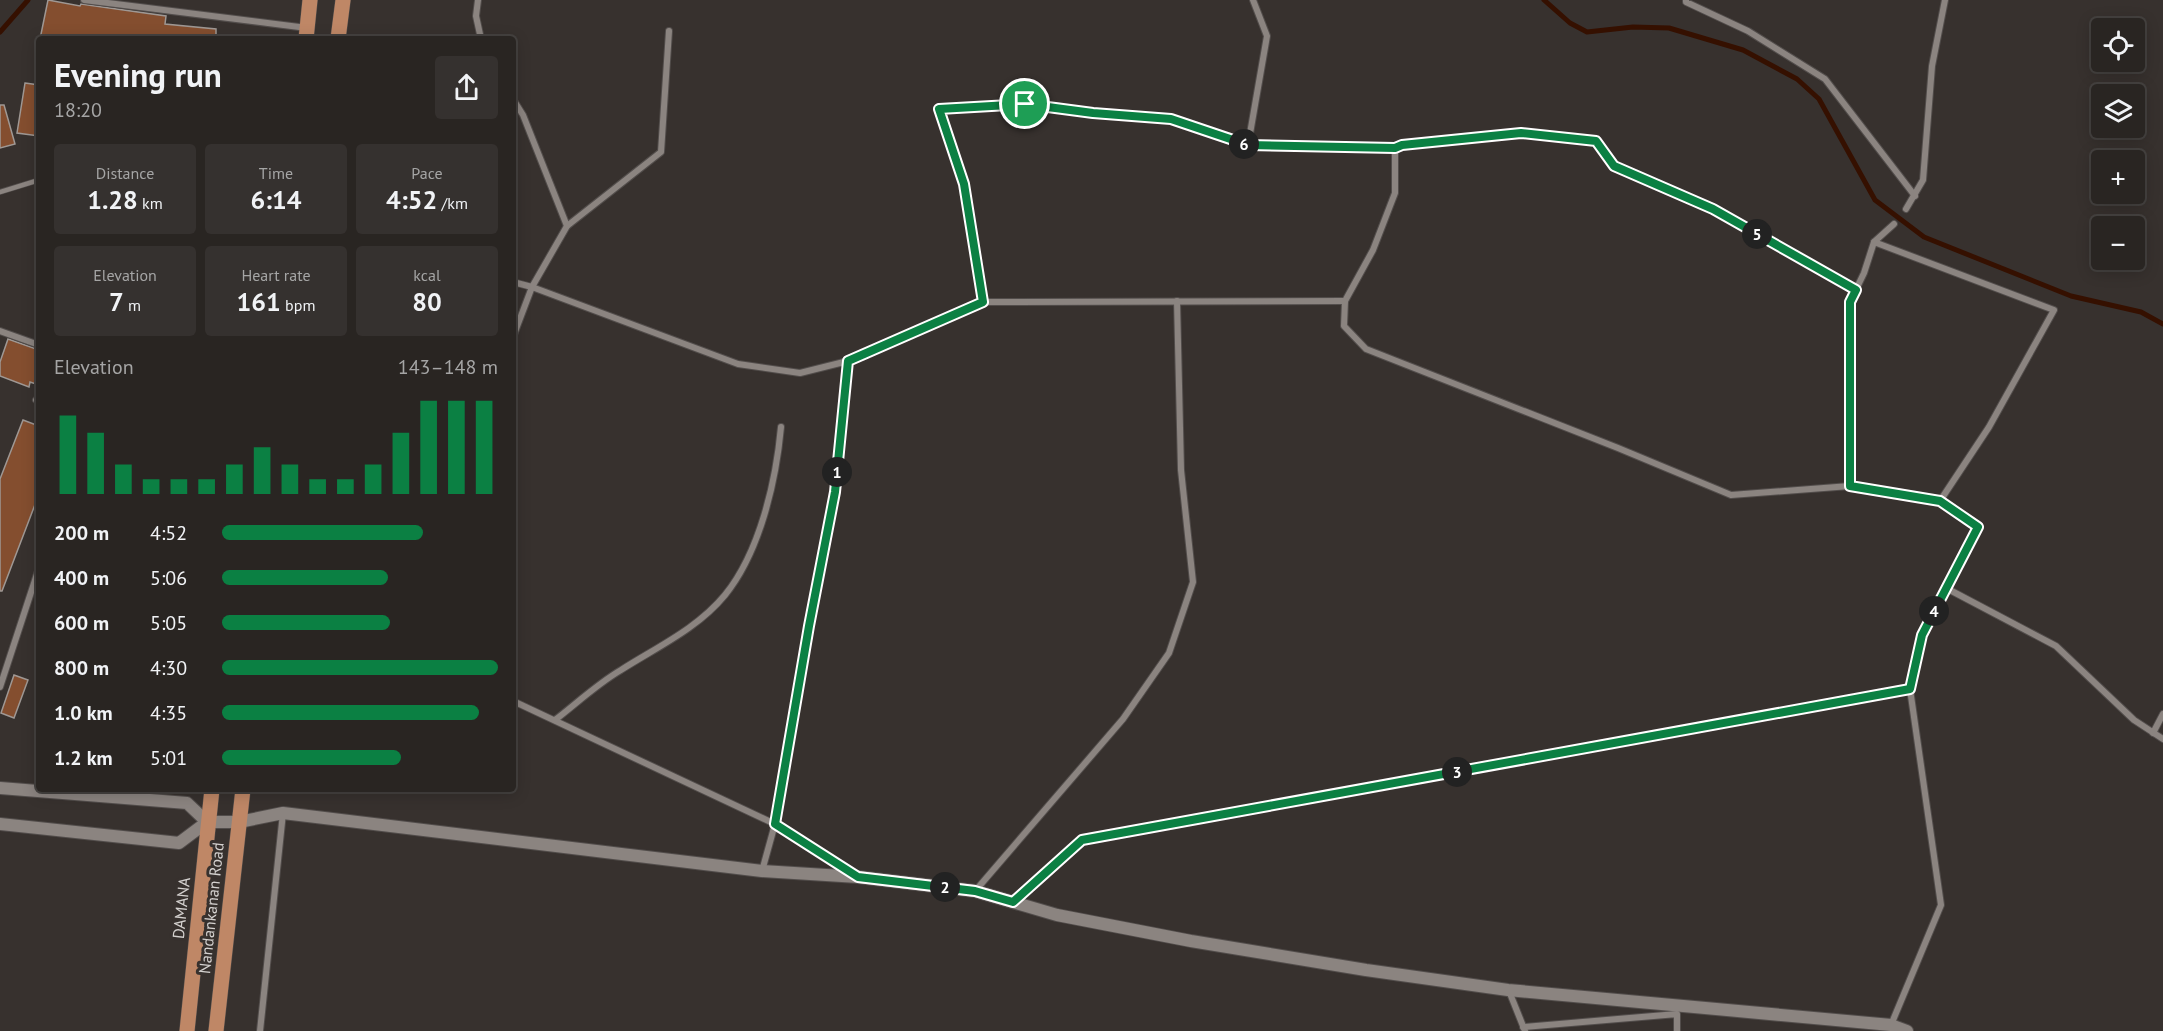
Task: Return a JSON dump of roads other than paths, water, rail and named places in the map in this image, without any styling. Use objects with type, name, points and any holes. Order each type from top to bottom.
[{"type":"main road","points":[[307,33],[310,0]]},
{"type":"main road","points":[[338,36],[343,0]]},
{"type":"main road","name":"DAMANA","points":[[187,1031],[212,792]]},
{"type":"main road","name":"Nandankanan Road","points":[[216,1031],[243,792]]},
{"type":"street","points":[[84,0],[307,33]]},
{"type":"street","points":[[478,0],[476,16],[480,36]]},
{"type":"street","points":[[1248,145],[1267,36],[1253,0]]},
{"type":"street","points":[[1686,0],[1748,31],[1825,79],[1916,196]]},
{"type":"street","points":[[1906,209],[1916,196],[1923,180],[1932,66],[1945,0]]},
{"type":"street","points":[[516,329],[532,287],[567,226],[661,152],[669,31]]},
{"type":"street","points":[[516,104],[523,115],[567,226]]},
{"type":"street","points":[[983,302],[964,184],[939,109],[1025,104],[1093,113],[1171,119],[1248,145],[1395,148],[1402,145],[1521,133],[1596,141],[1614,166],[1713,209],[1856,290]]},
{"type":"street","points":[[1395,148],[1395,193],[1373,250],[1346,301],[1344,326],[1366,349],[1731,495],[1850,486],[1940,501],[1978,527],[1922,635],[1910,689],[1941,905],[1891,1024]]},
{"type":"street","points":[[1850,486],[1850,302],[1874,242],[1894,224]]},
{"type":"street","points":[[1874,242],[2054,310],[1989,427],[1940,501]]},
{"type":"street","points":[[516,283],[738,364],[800,373],[848,361],[983,302],[1346,301]]},
{"type":"street","points":[[975,891],[1122,719],[1169,653],[1193,582],[1181,470],[1177,301]]},
{"type":"street","points":[[0,331],[36,344]]},
{"type":"street","points":[[762,870],[775,824],[835,492],[848,361]]},
{"type":"street","points":[[555,720],[618,672],[689,629],[724,595],[742,568],[760,527],[779,450],[781,427]]},
{"type":"street","points":[[0,687],[36,577]]},
{"type":"street","points":[[1946,588],[2056,646],[2120,708],[2163,740]]},
{"type":"street","points":[[1013,902],[1082,840],[1910,689]]},
{"type":"street","points":[[516,702],[775,824],[858,877]]},
{"type":"street","points":[[2153,733],[2163,714]]},
{"type":"street","points":[[0,788],[36,792]]},
{"type":"street","points":[[40,792],[187,803],[207,822]]},
{"type":"street","points":[[0,824],[179,843],[207,822],[239,822],[283,813],[762,870],[858,877],[975,891],[1057,915],[1191,941],[1366,970],[1508,990],[1891,1024],[1907,1031]]},
{"type":"street","points":[[260,1031],[283,813]]},
{"type":"street","points":[[1508,990],[1524,1029],[1677,1014],[1677,1031]]},
{"type":"lane","points":[[0,192],[36,181]]},
{"type":"waterway","points":[[0,32],[28,0]]},
{"type":"waterway","points":[[1544,0],[1570,23],[1587,32],[1633,27],[1669,28],[1743,50],[1797,79],[1819,99],[1875,200],[1924,237],[2071,296],[2141,312],[2163,324]]}]
